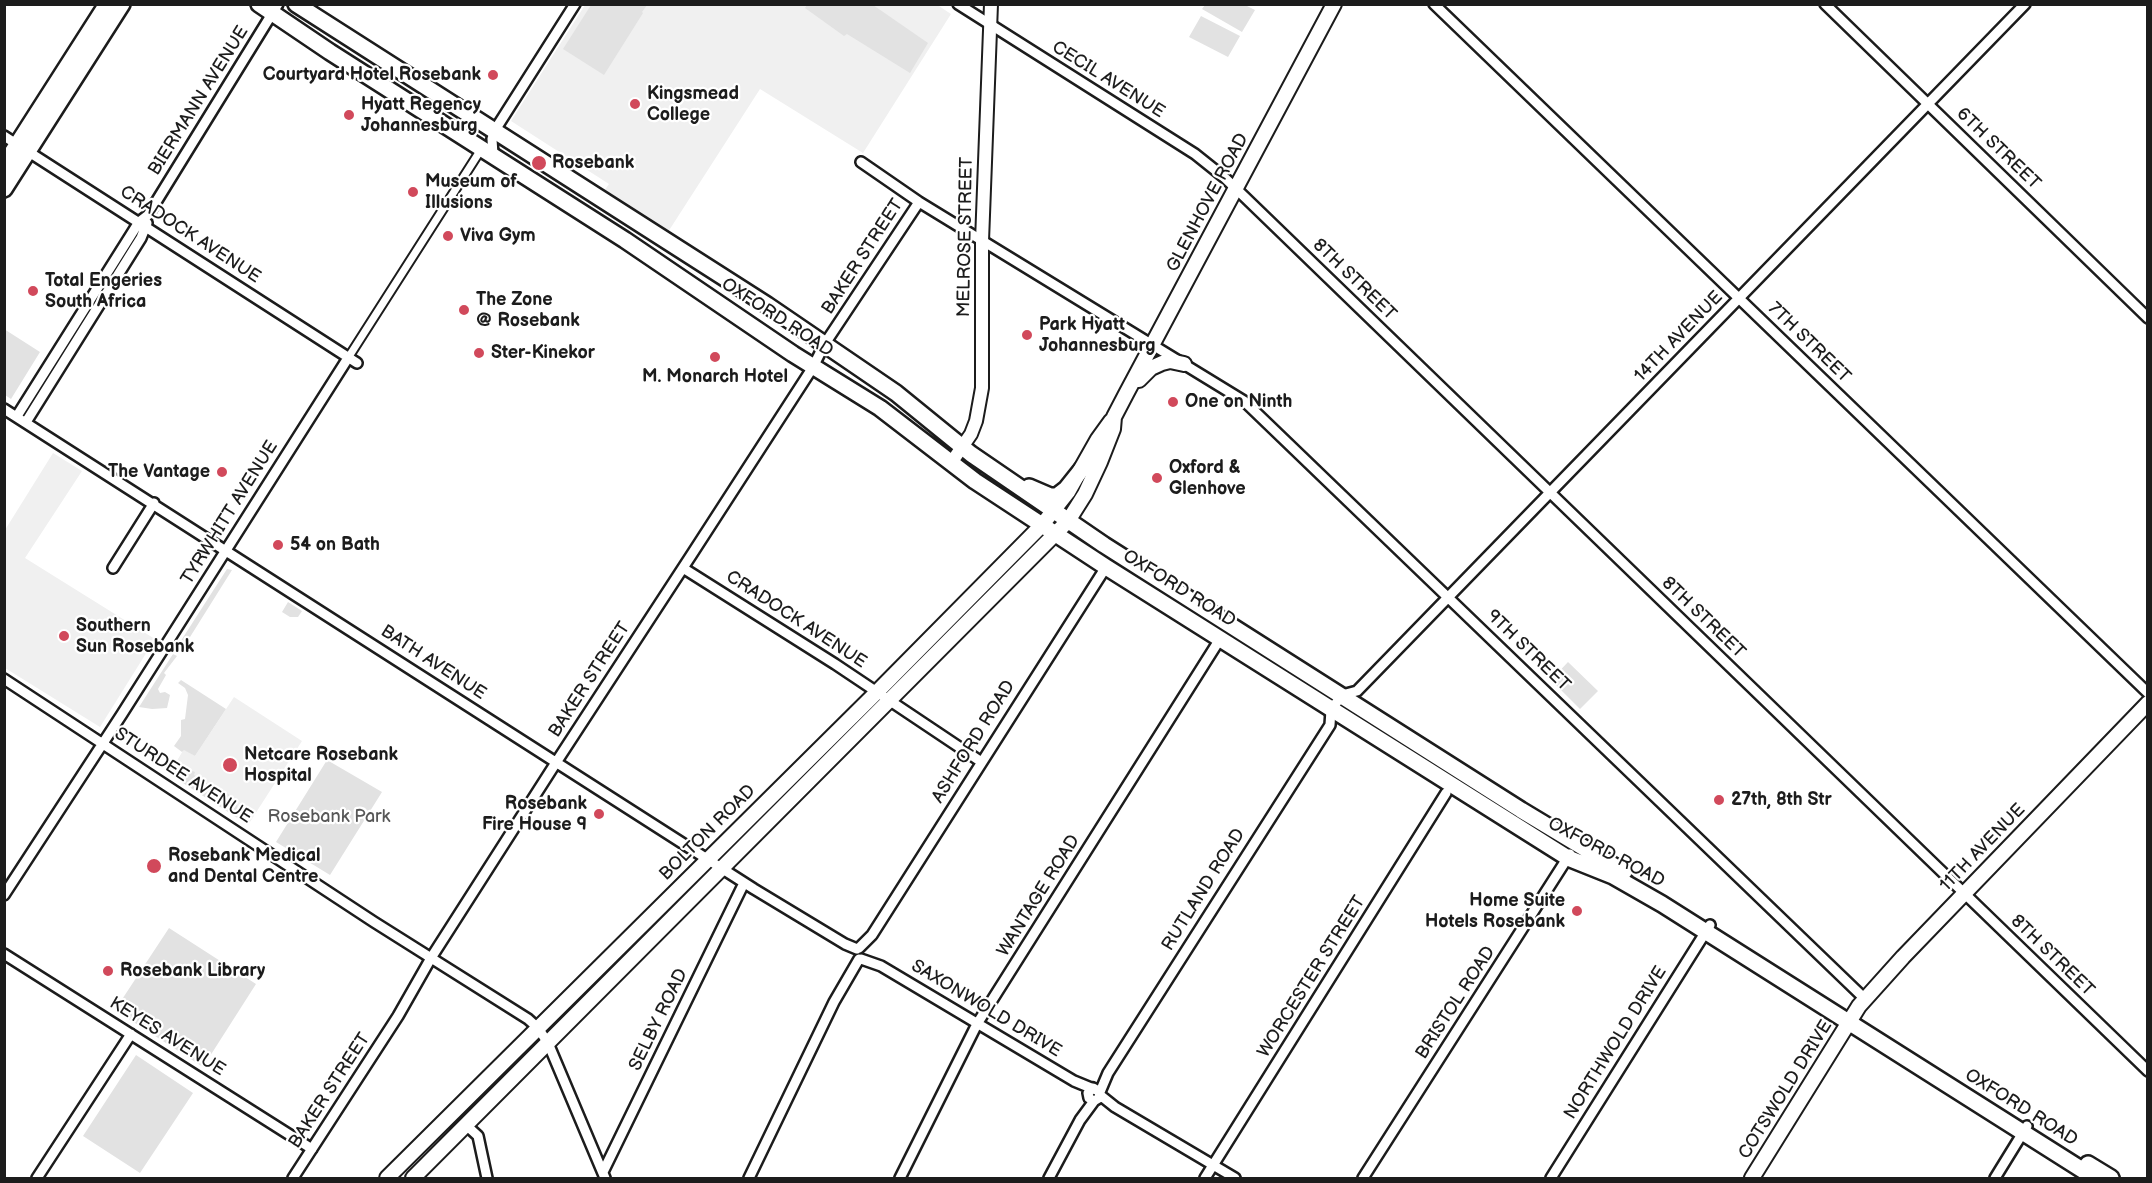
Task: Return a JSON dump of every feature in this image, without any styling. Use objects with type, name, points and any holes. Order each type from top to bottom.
[{"type":"main road","points":[[4,165],[107,4]]},
{"type":"main road","points":[[4,189],[17,144],[123,4]]},
{"type":"main road","name":"OXFORD ROAD","points":[[259,4],[275,9],[330,52],[625,240],[813,367],[880,408],[951,464],[1106,567],[1221,639],[1330,718],[1345,719],[1450,787],[1568,858],[1613,876],[1708,928]]},
{"type":"main road","name":"OXFORD ROAD","points":[[296,4],[767,305],[896,393],[962,447],[1053,512],[1352,697],[1460,771],[2025,1129],[2110,1179]]},
{"type":"main road","name":"GLENHOVE ROAD","points":[[1053,512],[1082,469],[1106,425],[1114,417],[1154,345],[1334,4]]},
{"type":"main road","points":[[1126,394],[1158,364],[1170,361],[1184,364]]},
{"type":"main road","name":"GLENHOVE ROAD","points":[[1068,521],[1085,494],[1100,462],[1113,429],[1114,417]]},
{"type":"main road","points":[[1006,478],[1043,494],[1057,496],[1066,489],[1082,469]]},
{"type":"main road","name":"BOLTON ROAD","points":[[387,1179],[877,692],[1053,512]]},
{"type":"main road","name":"BOLTON ROAD","points":[[413,1179],[1058,534],[1068,521]]},
{"type":"main road","name":"11TH AVENUE","points":[[1852,1018],[1865,999],[1964,893],[2148,703]]},
{"type":"main road","name":"COTSWOLD DRIVE","points":[[1752,1179],[1852,1018]]},
{"type":"main road","name":"OXFORD ROAD","points":[[2025,1129],[2095,1179]]},
{"type":"street","name":"TYRWHITT AVENUE","points":[[4,895],[104,743],[348,358],[487,151],[495,130],[575,4]]},
{"type":"street","name":"CECIL AVENUE","points":[[958,4],[1195,154],[1218,171],[1236,189]]},
{"type":"street","name":"MELROSE STREET","points":[[951,464],[976,421],[981,394],[982,241],[991,4]]},
{"type":"street","name":"7TH STREET","points":[[1434,4],[2148,693]]},
{"type":"street","name":"6TH STREET","points":[[1825,4],[2148,318]]},
{"type":"street","name":"14TH AVENUE","points":[[1352,697],[2025,4]]},
{"type":"street","name":"BIERMANN AVENUE","points":[[26,422],[92,318],[148,215],[275,9]]},
{"type":"street","name":"CRADOCK AVENUE","points":[[17,144],[357,363]]},
{"type":"street","name":"9TH STREET","points":[[861,162],[919,202],[1244,401],[1865,999]]},
{"type":"street","name":"8TH STREET","points":[[1236,189],[2148,1071]]},
{"type":"street","name":"BAKER STREET","points":[[293,1179],[557,761],[813,367],[824,345],[919,202]]},
{"type":"street","name":"BIERMANN AVENUE","points":[[17,416],[143,224]]},
{"type":"street","points":[[83,313],[92,318]]},
{"type":"street","name":"BATH AVENUE","points":[[4,409],[557,761],[744,883],[860,953]]},
{"type":"street","points":[[113,568],[153,503]]},
{"type":"street","name":"ASHFORD ROAD","points":[[749,1179],[860,953],[872,939],[872,935],[980,761],[1106,567]]},
{"type":"street","name":"CRADOCK AVENUE","points":[[683,568],[980,761]]},
{"type":"street","name":"WANTAGE ROAD","points":[[900,1179],[977,1024],[1221,639]]},
{"type":"street","name":"STURDEE AVENUE","points":[[4,679],[528,1019],[538,1028],[548,1043],[604,1175]]},
{"type":"street","points":[[1345,719],[1352,697]]},
{"type":"street","name":"RUTLAND ROAD","points":[[1049,1179],[1094,1094],[1330,718],[1352,697]]},
{"type":"street","points":[[1450,787],[1460,771]]},
{"type":"street","points":[[1450,787],[1460,771]]},
{"type":"street","name":"WORCESTER STREET","points":[[1204,1179],[1450,787]]},
{"type":"street","name":"BRISTOL ROAD","points":[[1363,1179],[1576,844]]},
{"type":"street","name":"SELBY ROAD","points":[[604,1175],[744,883]]},
{"type":"street","name":"NORTHWOLD DRIVE","points":[[1551,1179],[1708,928]]},
{"type":"street","name":"SAXONWOLD DRIVE","points":[[860,953],[1235,1179]]},
{"type":"street","name":"KEYES AVENUE","points":[[4,954],[312,1149]]},
{"type":"street","points":[[37,1179],[131,1034]]},
{"type":"street","points":[[466,1125],[478,1136],[487,1179]]},
{"type":"street","points":[[1995,1179],[2025,1129]]},
{"type":"shaded area","name":"Kingsmead College","points":[[936,4],[951,14],[863,153],[760,89],[668,232],[604,191],[609,184],[511,121],[585,5]]},
{"type":"shaded area","points":[[53,453],[82,471],[25,558],[155,639],[100,727],[5,668],[5,530]]},
{"type":"shaded area","name":"Netcare Rosebank Hospital","points":[[234,697],[302,741],[248,825],[169,774],[184,749],[195,756]]},
{"type":"green space","points":[[591,5],[647,5],[604,75],[563,49]]},
{"type":"green space","points":[[807,5],[873,5],[928,43],[910,73],[847,34],[844,36],[805,8]]},
{"type":"green space","points":[[1205,5],[1245,5],[1255,10],[1242,32],[1202,9]]},
{"type":"green space","points":[[1201,16],[1240,36],[1228,57],[1189,37]]},
{"type":"green space","points":[[4,329],[40,352],[11,399],[5,395]]},
{"type":"green space","points":[[227,569],[232,570],[180,653],[175,650]]},
{"type":"green space","points":[[288,602],[302,611],[298,617],[290,617],[282,612]]},
{"type":"green space","points":[[173,654],[177,656],[164,673],[166,675],[158,689],[160,693],[165,692],[170,695],[167,708],[139,707]]},
{"type":"green space","points":[[1568,662],[1598,691],[1580,709],[1551,680]]},
{"type":"green space","points":[[181,680],[226,709],[195,756],[184,750],[182,752],[174,746],[181,736],[181,720],[185,719],[188,695],[185,688],[178,683]]},
{"type":"green space","name":"Rosebank Park","points":[[327,760],[382,792],[330,875],[276,842]]},
{"type":"green space","points":[[185,768],[195,772],[194,775],[218,791],[220,788],[231,796],[237,804],[239,817],[174,777],[176,772]]},
{"type":"green space","points":[[169,928],[256,984],[203,1067],[115,1010]]},
{"type":"green space","points":[[136,1055],[193,1093],[140,1173],[83,1136]]},
{"type":"place","name":"Courtyard Hotel Rosebank","points":[[493,75]]},
{"type":"place","name":"Kingsmead College","points":[[635,104]]},
{"type":"place","name":"Hyatt Regency Johannesburg","points":[[349,115]]},
{"type":"place","name":"Rosebank","points":[[539,163]]},
{"type":"place","name":"Museum of Illusions","points":[[413,192]]},
{"type":"place","name":"Viva Gym","points":[[448,236]]},
{"type":"place","name":"Total Engeries South Africa","points":[[33,291]]},
{"type":"place","name":"The Zone @ Rosebank","points":[[464,310]]},
{"type":"place","name":"Park Hyatt Johannesburg","points":[[1027,335]]},
{"type":"place","name":"Ster-Kinekor","points":[[479,353]]},
{"type":"place","name":"M. Monarch Hotel","points":[[715,357]]},
{"type":"place","name":"One on Ninth","points":[[1173,402]]},
{"type":"place","name":"The Vantage","points":[[222,472]]},
{"type":"place","name":"Oxford & Glenhove","points":[[1157,478]]},
{"type":"place","name":"54 on Bath","points":[[278,545]]},
{"type":"place","name":"Southern Sun Rosebank","points":[[64,636]]},
{"type":"place","name":"Netcare Rosebank Hospital","points":[[230,765]]},
{"type":"place","name":"27th, 8th Str","points":[[1719,800]]},
{"type":"place","name":"Rosebank Fire House 9","points":[[599,814]]},
{"type":"place","name":"Rosebank Medical and Dental Centre","points":[[154,866]]},
{"type":"place","name":"Home Suite Hotels Rosebank","points":[[1577,911]]},
{"type":"place","name":"Rosebank Library","points":[[108,971]]}]
